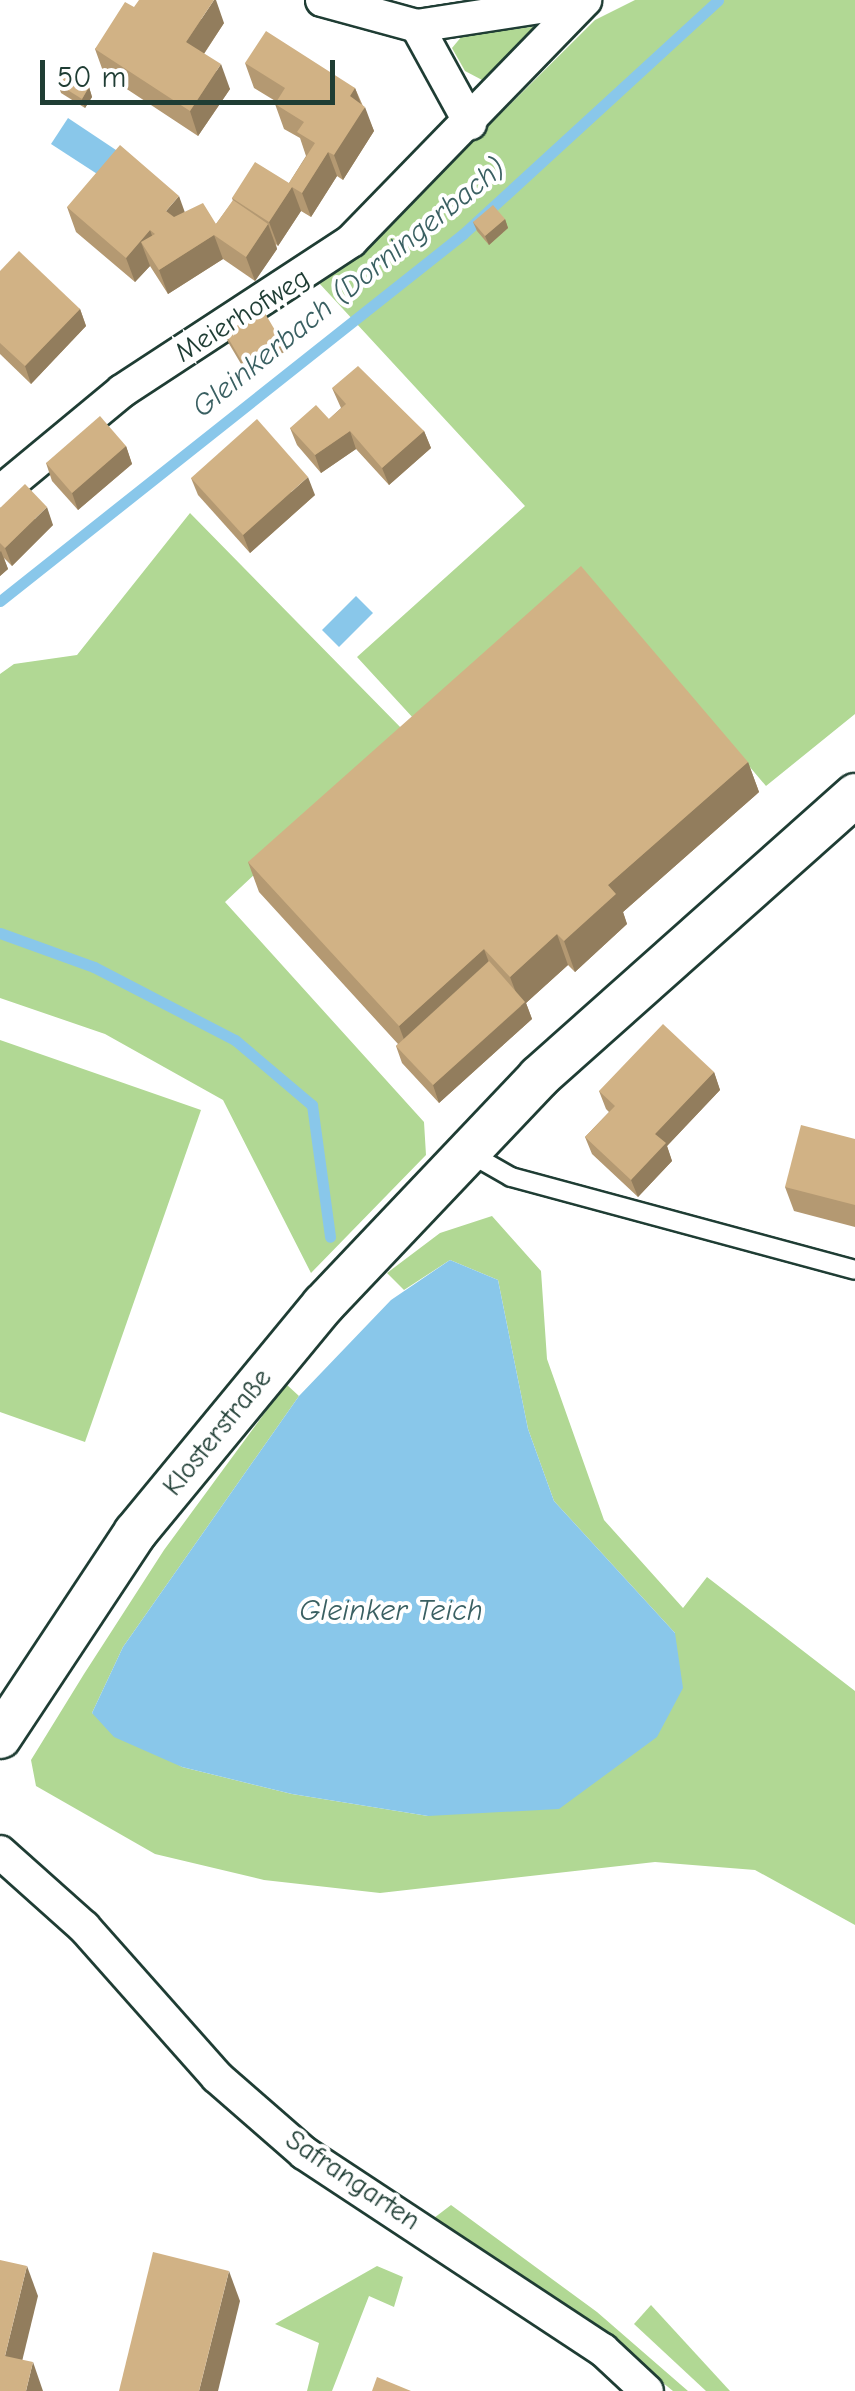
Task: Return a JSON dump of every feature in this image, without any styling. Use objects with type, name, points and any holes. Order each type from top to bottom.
[{"type":"street","points":[[322,0],[417,26],[585,0]]},
{"type":"street","name":"Meierhofweg","points":[[0,492],[122,391],[337,252],[470,123],[585,0]]},
{"type":"street","points":[[417,26],[470,123]]},
{"type":"street","name":"Klosterstraße","points":[[0,1738],[134,1533],[323,1305],[466,1151],[634,989],[855,796]]},
{"type":"street","name":"Safrangarten","points":[[0,1852],[84,1927],[217,2077],[304,2153],[603,2350],[647,2391]]},
{"type":"lane","points":[[466,1151],[512,1177],[855,1270]]},
{"type":"green space","points":[[635,0],[855,0],[855,714],[766,786],[710,720],[426,732],[357,657],[525,506],[319,283],[378,236],[595,20]]},
{"type":"green space","points":[[538,26],[484,81],[465,71],[452,48],[462,36]]},
{"type":"green space","points":[[190,513],[406,733],[225,902],[424,1122],[426,1155],[311,1273],[223,1100],[105,1034],[0,998],[0,674],[14,664],[77,655]]},
{"type":"green space","points":[[0,1040],[201,1110],[85,1442],[0,1412]]},
{"type":"green space","points":[[492,1216],[541,1271],[547,1359],[604,1520],[683,1608],[707,1577],[855,1691],[855,1925],[755,1870],[655,1862],[380,1893],[264,1880],[155,1854],[36,1786],[31,1760],[84,1674],[164,1550],[286,1384],[299,1396],[123,1647],[92,1713],[182,1767],[292,1794],[428,1816],[675,1633],[554,1501],[528,1429],[498,1280],[450,1260],[404,1290],[387,1273],[440,1233]]},
{"type":"green space","points":[[451,2205],[597,2312],[688,2391],[673,2391],[568,2306],[434,2218]]},
{"type":"green space","points":[[377,2266],[403,2277],[394,2307],[369,2296],[332,2391],[307,2391],[319,2343],[275,2324]]},
{"type":"green space","points":[[651,2305],[730,2391],[706,2391],[634,2324]]},
{"type":"water","points":[[68,118],[125,156],[108,181],[51,144]]},
{"type":"water","points":[[356,596],[373,613],[339,647],[322,630]]},
{"type":"water","name":"Gleinker Teich","points":[[450,1260],[498,1280],[528,1429],[554,1501],[675,1633],[683,1688],[657,1737],[559,1809],[428,1816],[292,1794],[182,1767],[114,1737],[92,1713],[123,1647],[299,1396],[391,1300]]},
{"type":"building","points":[[139,0],[214,0],[186,42],[221,64],[190,111],[95,49],[125,2],[134,7]]},
{"type":"building","points":[[266,31],[355,88],[350,96],[365,107],[334,155],[328,152],[302,193],[292,187],[269,222],[232,198],[255,162],[289,183],[315,143],[297,132],[304,122],[275,104],[285,88],[245,63]]},
{"type":"building","points":[[64,73],[89,87],[82,99],[58,84]]},
{"type":"building","points":[[120,145],[179,196],[166,211],[174,217],[203,203],[216,224],[233,200],[268,224],[246,257],[214,235],[159,270],[141,242],[155,234],[150,230],[126,258],[67,207]]},
{"type":"building","points":[[493,205],[505,219],[485,236],[473,222]]},
{"type":"building","points":[[19,251],[80,309],[25,366],[0,343],[0,271]]},
{"type":"building","points":[[263,310],[282,342],[244,365],[225,333]]},
{"type":"building","points":[[358,366],[424,431],[382,468],[350,431],[315,455],[290,428],[316,405],[329,419],[346,404],[332,388]]},
{"type":"building","points":[[100,416],[126,446],[72,493],[46,463]]},
{"type":"building","points":[[257,419],[308,477],[243,535],[191,478]]},
{"type":"building","points":[[25,484],[47,507],[5,548],[0,543],[0,508]]},
{"type":"building","points":[[581,566],[748,762],[608,885],[616,894],[564,941],[557,934],[510,977],[484,949],[399,1026],[248,862]]},
{"type":"building","points":[[489,961],[525,1002],[433,1085],[396,1046]]},
{"type":"building","points":[[663,1024],[714,1072],[655,1134],[666,1143],[631,1180],[585,1137],[615,1106],[599,1091]]},
{"type":"building","points":[[801,1125],[855,1139],[855,1205],[785,1187]]},
{"type":"building","points":[[153,2252],[229,2271],[199,2391],[119,2391]]},
{"type":"building","points":[[0,2260],[27,2266],[5,2356],[33,2362],[26,2391],[0,2391]]},
{"type":"building","points":[[377,2377],[411,2391],[372,2391]]},
{"type":"waterway","name":"Gleinkerbach (Dorningerbach)","points":[[0,601],[463,234],[718,0]]},
{"type":"waterway","points":[[0,933],[94,967],[235,1040],[312,1105],[330,1237]]}]
